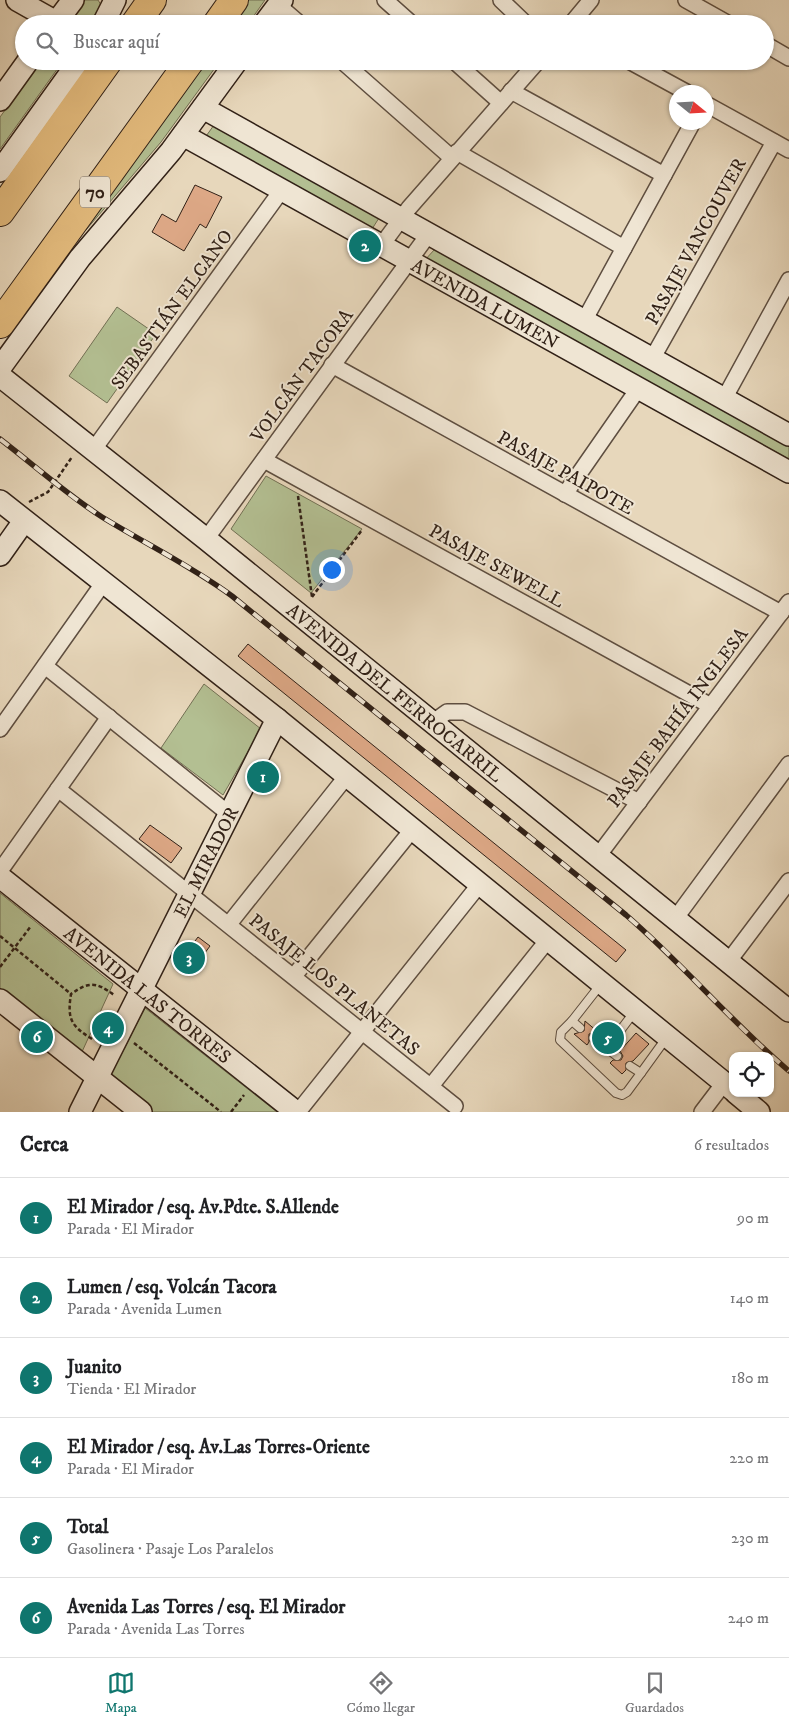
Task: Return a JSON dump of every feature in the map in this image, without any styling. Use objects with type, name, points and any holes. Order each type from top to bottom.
[{"type":"highway","points":[[141,15],[152,0]]},
{"type":"highway","points":[[223,15],[234,0]]},
{"type":"highway","points":[[0,212],[102,70]]},
{"type":"highway","name":"70","points":[[0,324],[183,70]]},
{"type":"street","points":[[17,0],[42,15]]},
{"type":"street","points":[[61,15],[73,0]]},
{"type":"street","points":[[385,0],[402,15]]},
{"type":"street","points":[[501,0],[517,15]]},
{"type":"street","points":[[579,15],[592,0]]},
{"type":"street","points":[[686,0],[713,15]]},
{"type":"street","points":[[271,15],[280,2],[292,15]]},
{"type":"street","points":[[774,49],[789,58]]},
{"type":"street","points":[[0,100],[22,70]]},
{"type":"street","points":[[0,171],[73,70]]},
{"type":"street","points":[[0,368],[80,258],[183,135],[230,70]]},
{"type":"street","points":[[353,70],[455,155],[624,248]]},
{"type":"street","points":[[464,70],[501,103]]},
{"type":"street","points":[[381,246],[400,219],[530,70]]},
{"type":"street","points":[[646,70],[673,85]]},
{"type":"street","points":[[511,91],[664,175]]},
{"type":"street","name":"AVENIDA LUMEN","points":[[203,108],[789,436]]},
{"type":"street","points":[[714,108],[789,150]]},
{"type":"street","points":[[584,321],[689,130]]},
{"type":"street","name":"AVENIDA LUMEN","points":[[183,135],[789,472]]},
{"type":"street","name":"PASAJE VANCOUVER","points":[[652,359],[774,142]]},
{"type":"street","name":"SEBASTIÁN ELCANO","points":[[88,445],[281,191]]},
{"type":"street","name":"VOLCÁN TACORA","points":[[206,539],[428,234]]},
{"type":"street","points":[[724,399],[789,280]]},
{"type":"street","name":"PASAJE PAIPOTE","points":[[332,365],[565,494],[785,608]]},
{"type":"street","name":"AVENIDA DEL FERROCARRIL","points":[[0,376],[206,539],[728,962],[786,1002]]},
{"type":"street","points":[[565,494],[638,389]]},
{"type":"street","name":"PASAJE SEWELL","points":[[264,460],[711,706]]},
{"type":"street","points":[[0,555],[12,511],[277,719],[547,941],[729,1087]]},
{"type":"street","points":[[0,729],[104,582]]},
{"type":"street","name":"PASAJE BAHÍA INGLESA","points":[[598,856],[785,608]]},
{"type":"street","points":[[44,666],[229,814]]},
{"type":"street","points":[[433,722],[447,712],[465,712],[639,802]]},
{"type":"street","points":[[0,871],[109,717]]},
{"type":"street","name":"EL MIRADOR","points":[[80,1112],[277,719]]},
{"type":"street","points":[[675,919],[789,764]]},
{"type":"street","points":[[229,924],[346,777]]},
{"type":"street","name":"PASAJE LOS PLANETAS","points":[[58,789],[455,1106]]},
{"type":"street","points":[[294,976],[412,830]]},
{"type":"street","name":"AVENIDA LAS TORRES","points":[[0,877],[297,1112]]},
{"type":"street","points":[[728,962],[789,881]]},
{"type":"street","points":[[297,1112],[479,885]]},
{"type":"street","points":[[431,1086],[547,941]]},
{"type":"street","points":[[0,1000],[141,1112]]},
{"type":"street","points":[[702,1112],[729,1091]]},
{"type":"street","points":[[741,1097],[760,1112]]},
{"type":"lane","points":[[601,984],[561,1032],[560,1040],[616,1093],[622,1095],[627,1092],[667,1037]]},
{"type":"lane","points":[[607,1048],[635,1011]]},
{"type":"lane","points":[[572,1021],[580,1028]]},
{"type":"lane","points":[[593,1038],[617,1056]]},
{"type":"lane","points":[[630,1066],[641,1073]]},
{"type":"path","points":[[12,511],[45,495],[88,445]]},
{"type":"path","points":[[297,497],[312,597],[370,518]]},
{"type":"path","points":[[0,967],[43,911]]},
{"type":"path","points":[[0,936],[71,994]]},
{"type":"path","points":[[92,1040],[76,1030],[68,1012],[71,994],[85,984],[102,986],[114,995]]},
{"type":"path","points":[[134,1043],[221,1112]]},
{"type":"path","points":[[231,1112],[255,1079]]},
{"type":"green space","points":[[85,0],[98,0],[101,5],[95,15],[74,15]]},
{"type":"green space","points":[[244,0],[265,0],[254,15],[232,15]]},
{"type":"green space","points":[[34,70],[57,70],[0,149],[0,117]]},
{"type":"green space","points":[[193,70],[213,70],[161,142],[86,230],[81,227]]},
{"type":"green space","points":[[214,125],[379,218],[372,229],[204,139]]},
{"type":"green space","points":[[435,249],[789,445],[789,459],[424,261]]},
{"type":"green space","points":[[117,307],[156,334],[107,403],[69,376]]},
{"type":"green space","points":[[266,476],[362,529],[311,593],[231,529]]},
{"type":"green space","points":[[204,684],[261,729],[223,795],[161,748]]},
{"type":"green space","points":[[0,893],[113,984],[81,1054],[0,989]]},
{"type":"green space","points":[[145,1008],[277,1112],[152,1112],[109,1078]]},
{"type":"building","points":[[195,185],[222,197],[206,228],[200,224],[184,251],[152,232],[162,214],[176,222]]},
{"type":"building","points":[[248,644],[626,950],[616,962],[238,656]]},
{"type":"building","points":[[150,825],[182,848],[171,863],[139,839]]},
{"type":"building","points":[[198,937],[210,946],[193,969],[181,960]]},
{"type":"building","points":[[585,1021],[598,1032],[589,1034],[587,1045],[574,1034],[584,1031]]},
{"type":"building","points":[[636,1033],[649,1044],[633,1061],[626,1063],[626,1070],[622,1074],[610,1063],[613,1060],[621,1060],[623,1056],[620,1051]]},
{"type":"railway","points":[[0,439],[102,517],[201,575],[232,596],[626,915],[747,1033],[789,1071]]},
{"type":"place","name":"Lumen / esq. Volcán Tacora","points":[[365,246]]},
{"type":"place","name":"El Mirador / esq. Av.Pdte. S.Allende","points":[[263,777]]},
{"type":"place","name":"Juanito","points":[[189,958]]},
{"type":"place","name":"El Mirador / esq. Av.Las Torres-Oriente","points":[[108,1028]]},
{"type":"place","name":"Avenida Las Torres / esq. El Mirador","points":[[37,1037]]},
{"type":"place","name":"Total","points":[[608,1038]]}]
